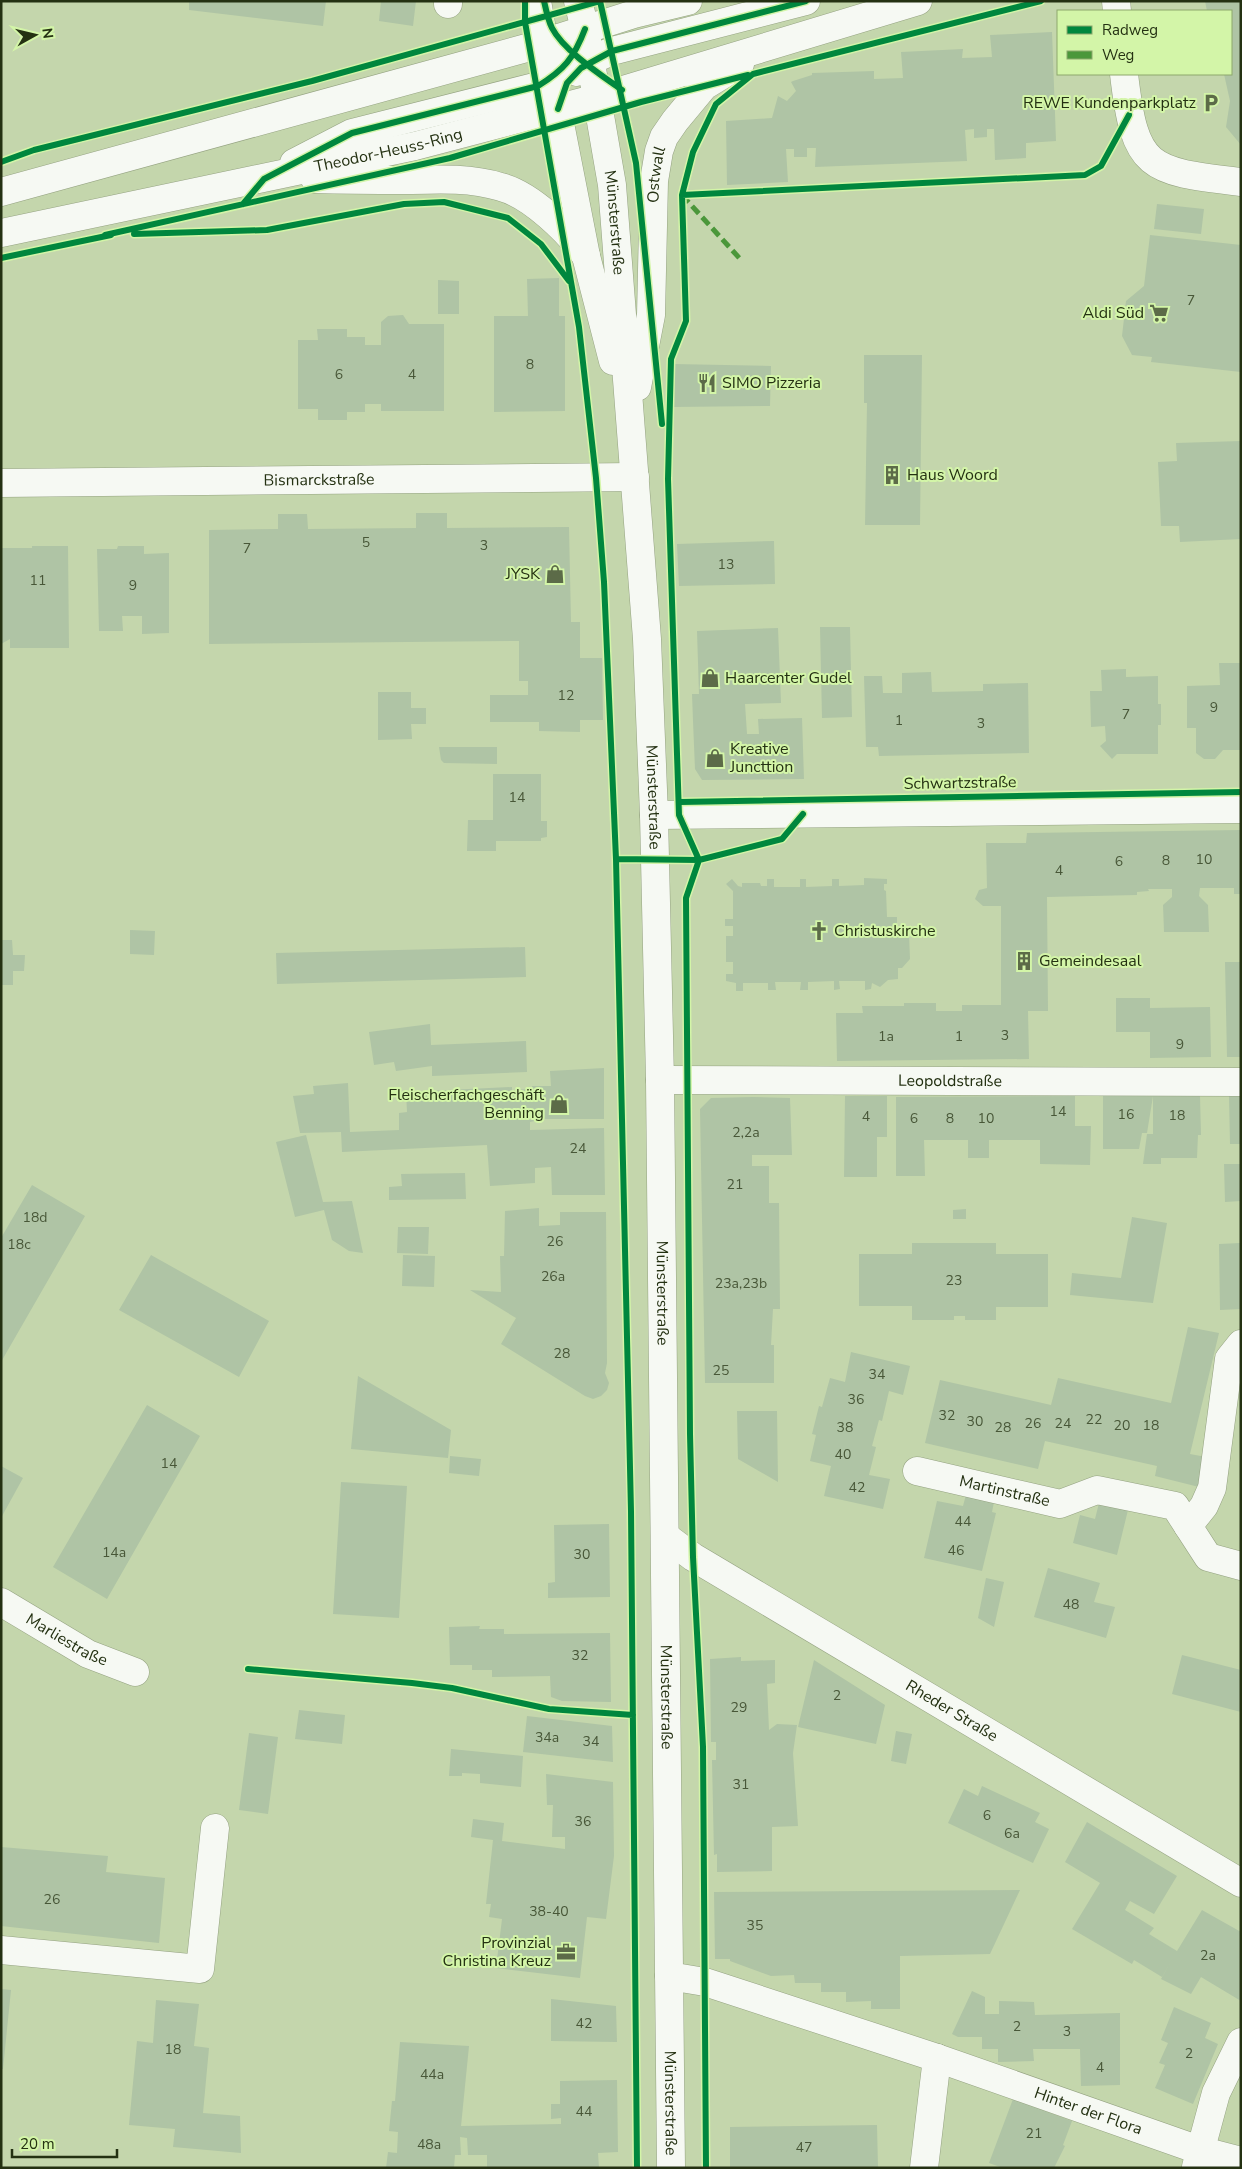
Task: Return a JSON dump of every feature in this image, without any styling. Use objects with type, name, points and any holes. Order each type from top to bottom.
[{"type":"main road","name":"Münsterstraße","points":[[537,1],[586,256],[630,418]]},
{"type":"main road","name":"Münsterstraße","points":[[578,1],[585,29],[612,185],[647,640],[654,815],[660,1080],[671,2168]]},
{"type":"main road","points":[[1,192],[688,1]]},
{"type":"main road","points":[[558,109],[567,83],[581,68],[612,51],[806,1]]},
{"type":"main road","name":"Ostwall","points":[[597,98],[918,1]]},
{"type":"main road","points":[[264,179],[352,133],[537,87],[552,78],[575,54],[585,29]]},
{"type":"main road","name":"Ostwall","points":[[630,418],[651,315],[654,181],[659,151],[664,138],[704,86],[773,44]]},
{"type":"main road","points":[[1124,75],[1129,115],[1135,138],[1142,152],[1152,161],[1174,172],[1241,182]]},
{"type":"main road","name":"Theodor-Heuss-Ring","points":[[1,233],[415,146],[597,98]]},
{"type":"main road","points":[[264,179],[462,179],[502,187],[523,197],[553,220],[586,256]]},
{"type":"main road","name":"Bismarckstraße","points":[[1,483],[635,477]]},
{"type":"main road","name":"Schwartzstraße","points":[[654,815],[1241,809]]},
{"type":"main road","name":"Leopoldstraße","points":[[660,1080],[1241,1082]]},
{"type":"main road","points":[[1188,1526],[1204,1506],[1212,1488],[1229,1359],[1241,1344]]},
{"type":"main road","name":"Martinstraße","points":[[916,1471],[1060,1504],[1097,1490],[1175,1506],[1208,1557],[1241,1566]]},
{"type":"main road","name":"Rheder Straße","points":[[665,1536],[692,1557],[1241,1883]]},
{"type":"main road","name":"Marliestraße","points":[[1,1602],[88,1654],[135,1672]]},
{"type":"main road","points":[[1,1950],[200,1970],[215,1828]]},
{"type":"main road","name":"Hinter der Flora","points":[[669,1976],[705,1982],[937,2058],[1198,2159],[1241,2161]]},
{"type":"main road","points":[[1198,2159],[1216,2092],[1241,2042]]},
{"type":"main road","points":[[924,2168],[937,2058]]},
{"type":"building","points":[[189,1],[326,1],[323,26],[189,10]]},
{"type":"building","points":[[381,1],[416,1],[413,26],[379,21]]},
{"type":"building","points":[[1205,1],[1241,1],[1241,145],[1226,127],[1230,101],[1224,75],[1232,75],[1232,10],[1207,10]]},
{"type":"building","points":[[1052,32],[1056,141],[1026,143],[1026,158],[995,160],[994,129],[987,129],[987,137],[974,138],[974,129],[965,130],[967,161],[815,167],[816,148],[807,148],[807,157],[794,157],[794,149],[786,149],[788,182],[727,185],[726,121],[772,118],[778,96],[787,101],[796,91],[791,82],[793,81],[812,75],[812,73],[874,71],[874,79],[903,78],[901,52],[963,49],[962,58],[992,57],[990,35]]},
{"type":"building","points":[[1157,204],[1204,209],[1201,234],[1154,229]]},
{"type":"building","points":[[1150,235],[1241,245],[1241,372],[1151,362],[1152,357],[1132,355],[1122,336],[1126,301],[1144,286]]},
{"type":"building","points":[[559,278],[559,316],[565,316],[565,411],[494,412],[494,316],[528,316],[527,279]]},
{"type":"building","points":[[438,280],[459,281],[459,314],[438,314]]},
{"type":"building","points":[[403,315],[409,324],[444,324],[444,411],[381,411],[381,404],[365,404],[365,412],[347,412],[347,420],[318,420],[318,409],[298,409],[298,340],[318,340],[317,329],[347,329],[347,337],[365,337],[365,345],[381,345],[381,322],[388,316]]},
{"type":"building","points":[[864,355],[922,355],[920,525],[865,525],[867,403],[864,403]]},
{"type":"building","points":[[673,364],[771,366],[770,406],[673,407]]},
{"type":"building","points":[[1241,441],[1241,539],[1180,542],[1179,526],[1161,526],[1158,462],[1177,461],[1176,443]]},
{"type":"building","points":[[416,513],[447,513],[447,528],[569,527],[571,622],[580,622],[580,658],[602,658],[603,720],[580,720],[580,732],[539,731],[539,722],[490,722],[490,695],[528,695],[528,681],[519,681],[519,641],[209,644],[209,530],[278,529],[278,514],[307,514],[308,529],[416,528]]},
{"type":"building","points":[[774,541],[775,584],[679,586],[677,544]]},
{"type":"building","points":[[32,546],[68,546],[69,648],[10,648],[10,639],[1,644],[1,548],[32,548]]},
{"type":"building","points":[[118,546],[144,546],[144,554],[169,553],[169,633],[142,634],[142,616],[122,616],[123,631],[99,631],[97,549],[117,549]]},
{"type":"building","points":[[820,627],[850,627],[852,717],[822,718]]},
{"type":"building","points":[[778,628],[781,703],[745,704],[747,734],[759,734],[758,719],[802,718],[804,779],[702,780],[695,769],[692,694],[699,694],[697,631]]},
{"type":"building","points":[[1219,663],[1241,663],[1241,750],[1223,750],[1215,759],[1204,759],[1196,753],[1196,728],[1187,728],[1187,686],[1220,685]]},
{"type":"building","points":[[1126,669],[1126,677],[1158,676],[1158,704],[1161,704],[1161,725],[1158,725],[1158,754],[1117,754],[1112,759],[1100,746],[1106,741],[1105,726],[1091,727],[1090,691],[1102,691],[1101,670]]},
{"type":"building","points":[[931,672],[932,692],[983,691],[983,684],[1028,683],[1029,753],[879,756],[878,747],[866,747],[864,676],[882,676],[883,693],[902,693],[902,673]]},
{"type":"building","points":[[378,692],[411,692],[411,708],[426,708],[426,724],[411,724],[412,739],[378,740]]},
{"type":"building","points":[[439,747],[497,747],[497,764],[444,763],[441,760]]},
{"type":"building","points":[[493,774],[541,774],[541,821],[547,821],[547,837],[541,838],[541,841],[496,841],[496,851],[467,851],[468,820],[493,820]]},
{"type":"building","points":[[1241,830],[1241,894],[1234,894],[1234,888],[1200,888],[1199,896],[1208,905],[1209,932],[1164,932],[1163,905],[1172,897],[1172,889],[1148,889],[1149,891],[1137,892],[1137,895],[1047,897],[1048,1011],[1028,1011],[1029,1059],[837,1061],[836,1013],[863,1013],[862,1006],[904,1006],[904,1003],[936,1003],[936,1011],[962,1011],[962,1005],[1001,1005],[1001,906],[983,906],[975,899],[979,890],[987,888],[986,843],[1026,843],[1027,833]]},
{"type":"building","name":"Christuskirche","points":[[864,878],[887,879],[887,884],[884,884],[884,890],[886,891],[887,917],[897,917],[897,928],[902,928],[909,934],[910,959],[902,968],[898,968],[898,979],[888,980],[880,987],[872,983],[871,989],[865,990],[865,981],[839,981],[840,989],[834,990],[834,981],[808,982],[808,990],[800,990],[801,982],[775,982],[776,990],[768,990],[768,983],[743,983],[743,991],[736,991],[736,983],[726,981],[726,974],[733,974],[733,962],[726,962],[726,936],[733,936],[733,926],[725,926],[725,919],[733,919],[733,891],[726,884],[732,879],[738,886],[742,887],[742,883],[760,883],[761,886],[767,886],[767,879],[774,879],[774,887],[800,887],[800,879],[806,879],[806,887],[832,886],[832,879],[839,879],[839,886],[864,885]]},
{"type":"building","points":[[130,930],[155,931],[154,955],[130,954]]},
{"type":"building","points":[[1,940],[12,940],[13,955],[25,955],[24,971],[13,971],[13,985],[1,985]]},
{"type":"building","points":[[525,947],[526,977],[277,984],[276,953]]},
{"type":"building","points":[[1225,962],[1241,962],[1241,1057],[1227,1057]]},
{"type":"building","points":[[1116,998],[1150,998],[1150,1008],[1210,1007],[1211,1057],[1150,1058],[1150,1032],[1116,1032]]},
{"type":"building","points":[[430,1024],[431,1045],[526,1041],[527,1072],[432,1076],[432,1066],[396,1071],[394,1062],[374,1065],[369,1032]]},
{"type":"building","points":[[604,1068],[604,1119],[544,1119],[530,1122],[530,1130],[604,1128],[605,1195],[552,1195],[551,1167],[535,1168],[535,1183],[490,1186],[487,1145],[342,1152],[341,1132],[300,1133],[293,1096],[314,1094],[313,1086],[348,1083],[350,1132],[399,1130],[399,1113],[407,1112],[406,1092],[512,1087],[512,1090],[532,1089],[532,1086],[551,1086],[550,1071]]},
{"type":"building","points":[[845,1096],[887,1096],[887,1137],[877,1137],[877,1177],[844,1177]]},
{"type":"building","points":[[1075,1096],[1075,1126],[1091,1126],[1090,1165],[1040,1164],[1040,1140],[989,1140],[989,1158],[968,1158],[968,1140],[924,1140],[925,1176],[896,1176],[896,1097]]},
{"type":"building","points":[[1103,1096],[1153,1096],[1147,1133],[1142,1133],[1139,1149],[1103,1149]]},
{"type":"building","points":[[1153,1096],[1200,1096],[1201,1135],[1198,1135],[1197,1158],[1161,1158],[1161,1164],[1143,1164],[1147,1134],[1153,1134]]},
{"type":"building","points":[[1229,1096],[1241,1096],[1241,1144],[1230,1144]]},
{"type":"building","points":[[711,1098],[790,1098],[792,1155],[752,1155],[752,1166],[769,1166],[769,1203],[779,1203],[780,1309],[773,1309],[771,1345],[774,1345],[774,1383],[705,1383],[700,1109]]},
{"type":"building","points":[[306,1135],[323,1202],[352,1201],[363,1253],[349,1251],[332,1240],[324,1210],[295,1217],[276,1142]]},
{"type":"building","points":[[1224,1164],[1241,1164],[1241,1201],[1225,1202]]},
{"type":"building","points":[[465,1173],[466,1199],[389,1200],[389,1187],[402,1186],[401,1174]]},
{"type":"building","points":[[32,1185],[85,1216],[1,1362],[1,1238]]},
{"type":"building","points":[[539,1208],[539,1226],[560,1225],[560,1212],[606,1212],[607,1363],[605,1373],[609,1383],[607,1390],[601,1396],[593,1399],[585,1396],[501,1344],[516,1318],[470,1290],[501,1292],[500,1256],[504,1256],[505,1211]]},
{"type":"building","points":[[966,1209],[966,1219],[953,1219],[953,1210]]},
{"type":"building","points":[[1132,1217],[1167,1223],[1153,1303],[1070,1295],[1072,1273],[1121,1278]]},
{"type":"building","points":[[398,1227],[429,1227],[428,1254],[397,1253]]},
{"type":"building","points":[[912,1243],[996,1243],[996,1254],[1048,1254],[1048,1307],[996,1307],[996,1320],[965,1320],[965,1316],[954,1316],[954,1320],[912,1320],[912,1306],[859,1306],[859,1254],[912,1254]]},
{"type":"building","points":[[1240,1243],[1241,1309],[1220,1310],[1219,1244]]},
{"type":"building","points":[[151,1255],[269,1321],[239,1377],[119,1310]]},
{"type":"building","points":[[403,1255],[435,1256],[434,1287],[402,1286]]},
{"type":"building","points":[[1188,1327],[1219,1333],[1190,1454],[1206,1457],[1199,1487],[1155,1476],[1157,1466],[1045,1441],[1038,1469],[925,1443],[940,1380],[1051,1405],[1058,1378],[1171,1403]]},
{"type":"building","points":[[851,1352],[910,1366],[903,1395],[889,1391],[882,1421],[879,1420],[872,1446],[876,1447],[869,1475],[890,1479],[883,1509],[824,1496],[831,1466],[810,1461],[816,1435],[812,1434],[819,1406],[822,1407],[830,1378],[845,1382]]},
{"type":"building","points":[[358,1376],[451,1430],[448,1458],[351,1449]]},
{"type":"building","points":[[147,1405],[200,1436],[107,1599],[53,1567]]},
{"type":"building","points":[[737,1411],[777,1411],[778,1482],[738,1459]]},
{"type":"building","points":[[450,1456],[481,1459],[479,1476],[449,1473]]},
{"type":"building","points":[[1,1466],[23,1478],[1,1518]]},
{"type":"building","points":[[341,1482],[407,1486],[399,1618],[333,1614]]},
{"type":"building","points":[[967,1491],[995,1497],[992,1512],[996,1513],[982,1571],[924,1558],[937,1501],[963,1506]]},
{"type":"building","points":[[1099,1503],[1128,1510],[1117,1555],[1073,1543],[1080,1515],[1095,1519]]},
{"type":"building","points":[[609,1524],[610,1597],[548,1598],[548,1583],[555,1582],[554,1525]]},
{"type":"building","points":[[1048,1568],[1100,1583],[1094,1602],[1115,1607],[1106,1638],[1034,1617]]},
{"type":"building","points":[[986,1578],[1004,1582],[994,1627],[978,1618]]},
{"type":"building","points":[[480,1626],[479,1629],[504,1629],[504,1634],[610,1633],[611,1702],[562,1701],[551,1697],[550,1676],[492,1677],[492,1670],[472,1670],[472,1665],[450,1665],[449,1627]]},
{"type":"building","points":[[1182,1655],[1241,1670],[1241,1712],[1172,1694]]},
{"type":"building","points":[[741,1657],[741,1661],[775,1660],[775,1683],[767,1684],[769,1730],[777,1724],[797,1725],[793,1753],[798,1826],[772,1827],[772,1871],[717,1872],[717,1854],[714,1855],[712,1760],[716,1760],[716,1742],[711,1742],[710,1659]]},
{"type":"building","points":[[814,1660],[885,1705],[876,1744],[798,1727]]},
{"type":"building","points":[[299,1710],[345,1715],[342,1744],[295,1739]]},
{"type":"building","points":[[527,1716],[612,1726],[613,1762],[523,1752]]},
{"type":"building","points":[[896,1731],[912,1734],[906,1764],[891,1761]]},
{"type":"building","points":[[249,1733],[278,1737],[268,1814],[239,1810]]},
{"type":"building","points":[[451,1749],[523,1756],[521,1787],[480,1783],[480,1774],[462,1773],[462,1776],[449,1776]]},
{"type":"building","points":[[546,1774],[613,1782],[614,1856],[606,1919],[587,1917],[580,1978],[496,1968],[502,1919],[489,1917],[491,1904],[486,1904],[493,1840],[471,1837],[473,1819],[504,1823],[502,1841],[565,1849],[565,1837],[552,1837],[553,1805],[547,1805]]},
{"type":"building","points":[[982,1786],[1040,1813],[1035,1822],[1049,1829],[1033,1863],[948,1823],[964,1789],[978,1796]]},
{"type":"building","points":[[1087,1822],[1177,1876],[1154,1914],[1130,1901],[1125,1910],[1154,1928],[1149,1934],[1177,1951],[1202,1910],[1241,1932],[1241,2001],[1201,1977],[1191,1994],[1161,1979],[1172,1960],[1162,1977],[1134,1960],[1132,1964],[1072,1929],[1100,1883],[1065,1862]]},
{"type":"building","points":[[1,1847],[108,1856],[106,1872],[165,1878],[159,1943],[1,1926]]},
{"type":"building","points":[[1020,1890],[990,1954],[900,1956],[900,2009],[871,2009],[871,2001],[846,2002],[846,1992],[821,1992],[821,1983],[795,1983],[794,1975],[771,1976],[730,1961],[730,1959],[715,1959],[714,1892]]},
{"type":"building","points":[[1,1989],[11,1990],[3,2069],[1,2069]]},
{"type":"building","points":[[972,1991],[985,1997],[985,2014],[999,2014],[999,2001],[1034,2002],[1035,2015],[1120,2013],[1120,2085],[1081,2086],[1080,2049],[1033,2049],[1034,2061],[998,2062],[998,2049],[982,2049],[982,2037],[958,2037],[952,2034]]},
{"type":"building","points":[[551,1999],[616,2006],[617,2042],[551,2041]]},
{"type":"building","points":[[156,2000],[199,2004],[194,2046],[209,2048],[203,2113],[240,2116],[241,2153],[173,2147],[175,2129],[129,2125],[137,2041],[153,2043]]},
{"type":"building","points":[[1174,2007],[1211,2023],[1205,2038],[1218,2044],[1193,2104],[1155,2088],[1165,2065],[1159,2063],[1168,2043],[1161,2040]]},
{"type":"building","points":[[400,2042],[469,2046],[461,2126],[561,2124],[561,2118],[551,2119],[551,2104],[560,2104],[560,2081],[617,2080],[618,2152],[598,2153],[599,2168],[487,2168],[487,2155],[468,2155],[467,2138],[460,2137],[461,2155],[455,2155],[454,2168],[386,2168],[388,2152],[397,2153],[398,2132],[389,2131],[392,2101],[395,2101]]},
{"type":"building","points":[[1013,2099],[1072,2121],[1063,2145],[1065,2146],[1054,2168],[1003,2168],[989,2163]]},
{"type":"building","points":[[877,2125],[878,2168],[730,2168],[730,2127]]},
{"type":"marked path","points":[[682,195],[742,261]]},
{"type":"cycle path","points":[[525,1],[525,22],[579,327],[596,478],[604,582],[616,859],[631,1511],[637,2168]]},
{"type":"cycle path","points":[[544,1],[552,28],[565,45],[584,62],[622,90]]},
{"type":"cycle path","points":[[1,162],[34,150],[312,81],[600,1],[636,163],[662,424]]},
{"type":"cycle path","points":[[558,109],[567,83],[581,68],[612,51],[806,1]]},
{"type":"cycle path","points":[[706,2168],[703,1747],[693,1557],[690,1434],[686,898],[699,860],[679,815],[668,479],[671,359],[686,321],[682,195],[693,152],[716,104],[753,74],[1041,1]]},
{"type":"cycle path","points":[[243,204],[264,179],[352,133],[538,86],[561,69],[572,56],[585,29]]},
{"type":"cycle path","points":[[105,235],[450,158],[641,102],[748,75]]},
{"type":"cycle path","points":[[682,195],[1085,175],[1101,166],[1129,115]]},
{"type":"cycle path","points":[[134,234],[267,230],[404,204],[444,202],[508,218],[541,244],[569,281]]},
{"type":"cycle path","points":[[1,258],[111,235]]},
{"type":"cycle path","points":[[680,802],[1241,792]]},
{"type":"cycle path","points":[[616,859],[699,860],[782,839],[803,814]]},
{"type":"cycle path","points":[[248,1669],[412,1683],[452,1688],[549,1709],[633,1715]]},
{"type":"place","name":"REWE Kundenparkplatz","points":[[1211,103]]},
{"type":"place","name":"Aldi Süd","points":[[1159,313]]},
{"type":"place","name":"SIMO Pizzeria","points":[[707,383]]},
{"type":"place","name":"Haus Woord","points":[[892,475]]},
{"type":"place","name":"JYSK","points":[[555,574]]},
{"type":"place","name":"Haarcenter Gudel","points":[[710,678]]},
{"type":"place","name":"Kreative Juncttion","points":[[715,758]]},
{"type":"place","name":"Christuskirche","points":[[819,931]]},
{"type":"place","name":"Gemeindesaal","points":[[1024,961]]},
{"type":"place","name":"Fleischerfachgeschäft Benning","points":[[559,1104]]},
{"type":"place","name":"Provinzial Christina Kreuz","points":[[566,1952]]}]
